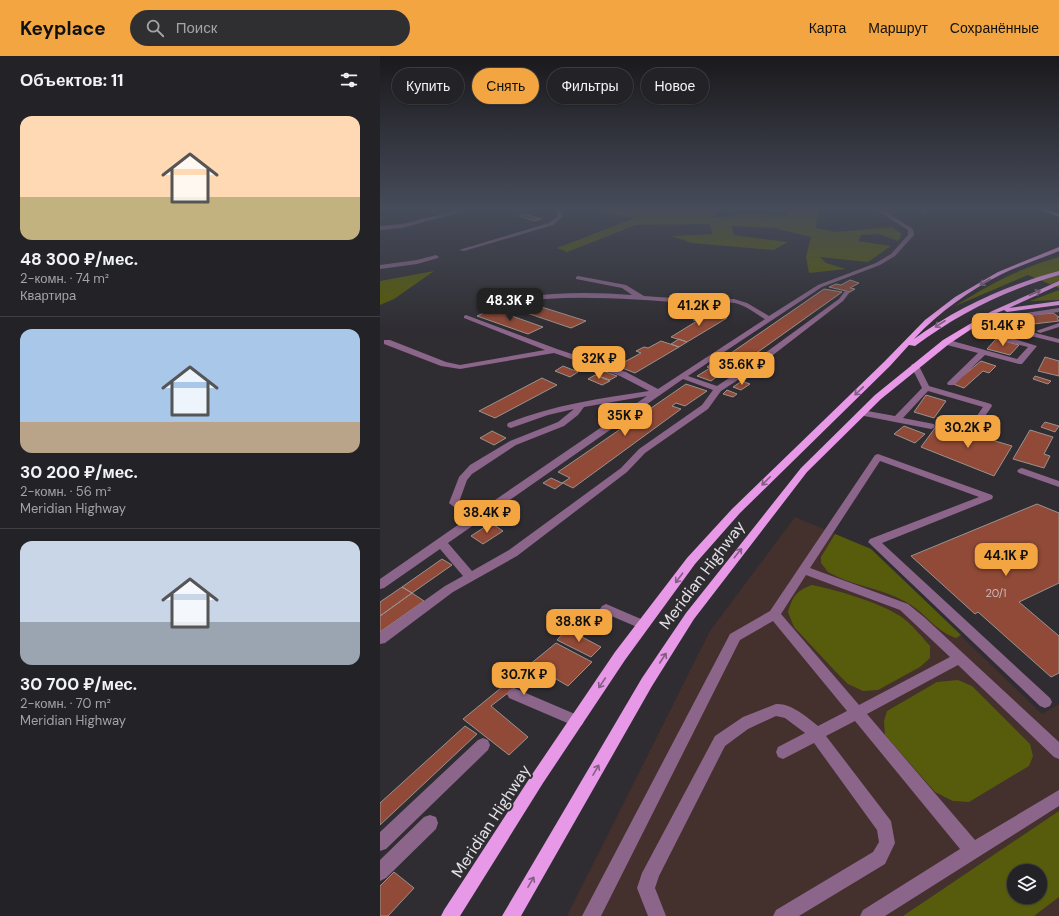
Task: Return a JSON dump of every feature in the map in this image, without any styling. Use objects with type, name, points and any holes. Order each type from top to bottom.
[{"type":"main road","points":[[887,364],[927,321],[952,302],[1000,273],[1059,249]]},
{"type":"main road","points":[[1037,258],[1059,253]]},
{"type":"main road","points":[[887,364],[924,335],[950,318],[1006,289],[1059,273]]},
{"type":"main road","points":[[992,313],[1057,284]]},
{"type":"main road","points":[[992,313],[1020,307],[1059,303]]},
{"type":"main road","name":"Meridian Highway","points":[[511,916],[647,682],[690,616],[804,470],[862,412],[915,366],[946,342],[992,313]]},
{"type":"main road","name":"Meridian Highway","points":[[450,916],[620,656],[691,561],[736,511],[887,364]]},
{"type":"street","points":[[380,585],[658,392],[769,319],[820,286],[878,264],[893,255],[898,249]]},
{"type":"street","points":[[380,267],[417,262],[436,257]]},
{"type":"street","points":[[578,278],[624,286],[640,297]]},
{"type":"street","points":[[380,639],[449,589],[513,552],[624,470],[642,451],[705,407],[718,389],[753,366],[841,300],[847,292]]},
{"type":"street","points":[[502,302],[523,298],[563,294],[610,294],[701,302],[734,301],[745,304],[769,319]]},
{"type":"street","points":[[946,342],[1019,362],[1032,346],[1003,338],[1011,328],[1015,316],[1059,310]]},
{"type":"street","points":[[466,317],[554,351],[623,374],[658,392]]},
{"type":"street","points":[[979,320],[1059,341]]},
{"type":"street","points":[[1040,331],[1059,325]]},
{"type":"street","points":[[388,342],[444,364],[460,367],[554,351]]},
{"type":"street","points":[[952,383],[983,353]]},
{"type":"street","points":[[915,366],[926,388],[988,406],[976,423]]},
{"type":"street","points":[[682,376],[718,389]]},
{"type":"street","points":[[896,419],[926,388]]},
{"type":"street","points":[[511,425],[526,418],[580,406],[658,392]]},
{"type":"street","points":[[475,518],[454,503],[467,473],[476,465],[517,441],[535,436],[554,427],[576,413],[580,406]]},
{"type":"street","points":[[862,412],[931,426]]},
{"type":"street","points":[[596,912],[735,637],[774,614],[878,457],[988,497],[874,542],[1045,702]]},
{"type":"street","points":[[1022,471],[1059,484]]},
{"type":"street","points":[[440,542],[471,577]]},
{"type":"street","points":[[804,570],[904,607],[920,620],[1059,752]]},
{"type":"street","points":[[606,609],[644,625]]},
{"type":"street","points":[[774,614],[972,850]]},
{"type":"street","points":[[783,752],[959,658]]},
{"type":"street","points":[[514,694],[577,721]]},
{"type":"street","points":[[657,916],[646,888],[651,872],[720,741],[735,728],[755,717],[778,709],[790,714],[805,724],[816,734],[885,827],[888,843],[879,858],[782,916]]},
{"type":"street","points":[[380,843],[483,745]]},
{"type":"street","points":[[869,916],[972,850],[1059,797]]},
{"type":"street","points":[[380,872],[430,823]]},
{"type":"shaded area","points":[[560,249],[574,249],[567,252]]},
{"type":"shaded area","points":[[808,249],[886,249],[868,262],[820,257],[826,263],[846,269],[809,273],[806,257]]},
{"type":"shaded area","points":[[1059,257],[1059,288],[1028,275],[955,306],[1005,278]]},
{"type":"shaded area","points":[[434,271],[394,299],[380,305],[380,281]]},
{"type":"shaded area","points":[[1059,290],[1059,300],[1030,301]]},
{"type":"shaded area","points":[[795,517],[871,549],[1042,714],[1059,704],[1059,916],[567,916],[710,631]]},
{"type":"shaded area","points":[[835,534],[871,549],[961,635],[956,638],[942,631],[913,606],[897,597],[847,581],[828,572],[821,563],[821,557]]},
{"type":"shaded area","points":[[812,585],[857,597],[900,616],[912,626],[930,646],[930,658],[920,667],[878,690],[863,691],[848,684],[794,627],[788,612],[796,595]]},
{"type":"shaded area","points":[[958,680],[972,686],[1030,744],[1033,756],[1029,766],[969,802],[953,801],[935,792],[885,735],[884,721],[887,711],[937,682]]},
{"type":"shaded area","points":[[1059,811],[1059,897],[1034,916],[903,916]]},
{"type":"building","points":[[850,280],[859,283],[850,288],[855,289],[850,292],[829,287],[836,284],[841,285]]},
{"type":"building","points":[[824,289],[842,292],[727,374],[722,373],[711,381],[697,376],[710,368],[707,367],[715,361],[718,362]]},
{"type":"building","points":[[532,304],[586,321],[571,328],[518,310]]},
{"type":"building","points":[[492,309],[543,327],[528,334],[477,316]]},
{"type":"building","points":[[710,313],[727,318],[687,342],[671,337],[697,321],[693,320],[699,317],[703,318]]},
{"type":"building","points":[[1053,313],[1059,317],[1057,318],[1059,321],[1033,324],[1029,329],[1013,325],[1020,316]]},
{"type":"building","points":[[679,339],[687,342],[679,347],[671,344]]},
{"type":"building","points":[[996,339],[1019,345],[1010,355],[987,349]]},
{"type":"building","points":[[661,341],[679,347],[635,373],[617,366],[641,353],[636,351],[644,347],[648,348]]},
{"type":"building","points":[[1045,357],[1059,361],[1059,376],[1038,371]]},
{"type":"building","points":[[981,361],[996,366],[989,373],[983,371],[964,388],[953,384]]},
{"type":"building","points":[[563,366],[578,372],[570,377],[555,371]]},
{"type":"building","points":[[603,371],[617,376],[610,380],[596,375]]},
{"type":"building","points":[[595,375],[610,381],[602,385],[588,379]]},
{"type":"building","points":[[1035,376],[1051,381],[1048,384],[1033,379]]},
{"type":"building","points":[[542,378],[557,385],[495,418],[479,411]]},
{"type":"building","points":[[742,381],[750,384],[741,390],[733,387]]},
{"type":"building","points":[[686,384],[707,391],[685,406],[676,403],[672,406],[681,409],[573,488],[563,483],[555,489],[543,483],[551,478],[562,483],[570,478],[558,472]]},
{"type":"building","points":[[727,390],[737,394],[733,397],[723,394]]},
{"type":"building","points":[[926,395],[946,401],[934,418],[914,412]]},
{"type":"building","points":[[1045,422],[1059,426],[1055,432],[1041,427]]},
{"type":"building","points":[[938,424],[1012,446],[994,476],[921,447]]},
{"type":"building","points":[[904,426],[925,434],[915,443],[894,434]]},
{"type":"building","points":[[1030,430],[1053,437],[1044,454],[1050,456],[1044,468],[1013,459]]},
{"type":"building","points":[[492,431],[506,438],[494,445],[480,438]]},
{"type":"building","points":[[1037,504],[1059,513],[1059,583],[1019,602],[1059,636],[1059,673],[1051,677],[978,612],[975,614],[911,556]]},
{"type":"building","points":[[491,523],[503,531],[483,544],[471,536]]},
{"type":"building","points":[[442,559],[452,565],[412,593],[402,587]]},
{"type":"building","points":[[402,587],[412,593],[380,616],[380,602]]},
{"type":"building","points":[[412,593],[424,601],[380,632],[380,616]]},
{"type":"building","points":[[567,629],[601,647],[591,657],[557,640]]},
{"type":"building","points":[[556,643],[592,662],[568,686],[539,669],[491,706],[528,737],[509,755],[463,719]]},
{"type":"building","points":[[465,726],[477,734],[380,825],[380,803]]},
{"type":"building","points":[[394,872],[414,888],[388,916],[380,916],[380,886]]}]
